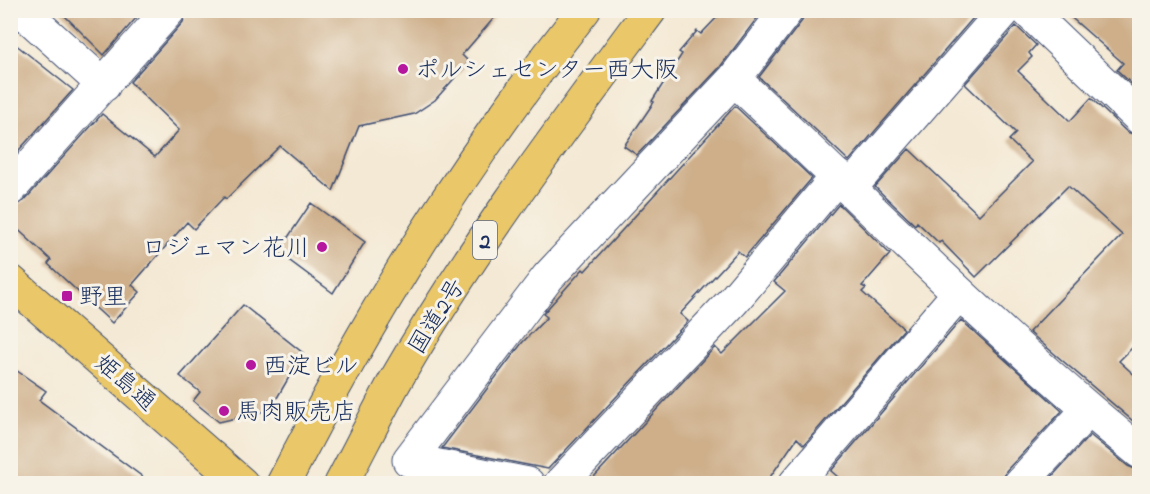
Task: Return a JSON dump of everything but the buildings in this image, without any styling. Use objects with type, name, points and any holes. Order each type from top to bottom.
[{"type":"main road","name":"2","points":[[283,483],[374,314],[454,187],[529,81],[584,10]]},
{"type":"main road","name":"国道2号","points":[[341,483],[395,382],[472,259],[557,136],[650,10]]},
{"type":"main road","name":"姫島通","points":[[10,281],[242,483]]},
{"type":"street","points":[[21,10],[104,85]]},
{"type":"street","points":[[10,189],[169,10]]},
{"type":"street","points":[[528,483],[409,460],[548,277],[734,79],[787,10]]},
{"type":"street","points":[[560,483],[1005,10]]},
{"type":"street","points":[[1027,10],[1140,118]]},
{"type":"street","points":[[734,79],[959,293],[1088,410],[1140,452]]},
{"type":"street","points":[[795,483],[959,293]]},
{"type":"street","points":[[1020,483],[1088,410]]},
{"type":"place","name":"ポルシェセンター西大阪","points":[[403,69]]},
{"type":"place","name":"ロジェマン花川","points":[[322,247]]},
{"type":"place","name":"野里","points":[[67,296]]},
{"type":"place","name":"西淀ビル","points":[[251,365]]},
{"type":"place","name":"馬肉販売店","points":[[224,411]]}]
